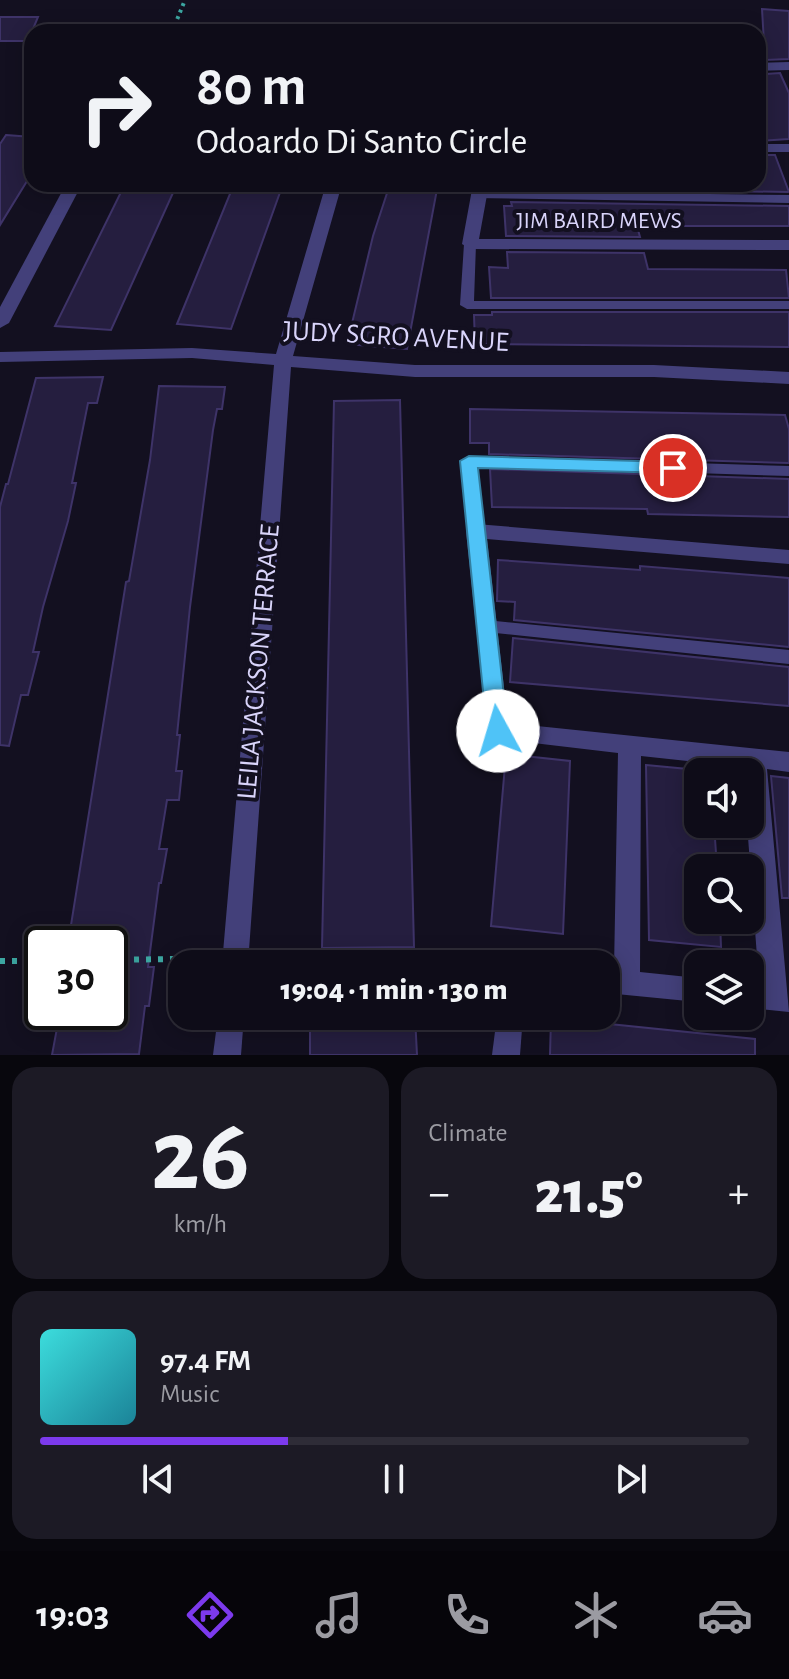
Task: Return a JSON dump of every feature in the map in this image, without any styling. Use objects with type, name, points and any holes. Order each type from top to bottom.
[{"type":"street","points":[[766,67],[789,66]]},
{"type":"street","points":[[766,148],[789,148]]},
{"type":"street","points":[[0,323],[70,192]]},
{"type":"street","name":"LEILA JACKSON TERRACE","points":[[236,950],[283,360],[332,192]]},
{"type":"street","name":"JIM BAIRD MEWS","points":[[480,192],[470,244],[789,245]]},
{"type":"street","name":"JUDY SGRO AVENUE","points":[[0,357],[165,352],[415,371],[654,371],[789,378]]},
{"type":"street","points":[[754,758],[498,731],[476,531],[789,557]]},
{"type":"street","points":[[618,950],[630,745]]},
{"type":"street","points":[[764,759],[789,762]]},
{"type":"street","points":[[760,838],[771,997]]},
{"type":"street","points":[[620,982],[684,989]]},
{"type":"street","points":[[227,1055],[230,1030]]},
{"type":"street","points":[[506,1055],[509,1030]]},
{"type":"lane","points":[[539,192],[789,199]]},
{"type":"lane","points":[[714,192],[716,198]]},
{"type":"lane","points":[[470,244],[467,305],[789,305]]},
{"type":"lane","points":[[476,531],[469,461],[789,471]]},
{"type":"lane","points":[[486,626],[789,657]]},
{"type":"path","points":[[175,24],[185,0]]},
{"type":"path","points":[[128,960],[168,959]]},
{"type":"path","points":[[0,961],[24,961]]},
{"type":"building","points":[[762,9],[789,11],[789,59],[766,60],[766,24],[763,24]]},
{"type":"building","points":[[0,17],[38,17],[35,24],[24,24],[24,41],[0,41]]},
{"type":"building","points":[[780,73],[789,93],[789,139],[766,140],[766,74]]},
{"type":"building","points":[[6,135],[24,136],[24,186],[0,225],[0,144]]},
{"type":"building","points":[[766,155],[775,155],[789,192],[766,192]]},
{"type":"building","points":[[121,192],[173,192],[111,330],[55,326]]},
{"type":"building","points":[[231,192],[280,192],[231,329],[177,324]]},
{"type":"building","points":[[387,192],[436,192],[407,349],[347,344],[373,236]]},
{"type":"building","points":[[511,202],[789,206],[789,226],[637,226],[640,237],[506,236],[504,206],[512,206]]},
{"type":"building","points":[[507,252],[644,253],[648,269],[786,270],[789,298],[491,298],[489,267],[508,268]]},
{"type":"building","points":[[492,312],[789,312],[789,347],[475,344],[474,315],[492,315]]},
{"type":"building","points":[[103,377],[97,403],[88,403],[72,483],[76,483],[43,607],[33,652],[39,652],[28,695],[21,695],[9,746],[0,745],[0,507],[6,484],[36,378]]},
{"type":"building","points":[[159,386],[225,387],[222,409],[217,409],[213,430],[190,607],[177,735],[180,735],[176,771],[182,771],[179,800],[167,800],[159,849],[167,849],[159,883],[148,967],[154,967],[149,1006],[145,1006],[139,1054],[52,1055],[57,1030],[128,1030],[128,926],[71,925],[126,582],[129,581]]},
{"type":"building","points":[[400,400],[414,947],[322,948],[334,401]]},
{"type":"building","points":[[470,409],[785,415],[789,429],[789,463],[489,454],[489,443],[470,443]]},
{"type":"building","points":[[490,469],[789,479],[789,517],[648,514],[647,509],[492,507]]},
{"type":"building","points":[[498,560],[640,570],[640,566],[789,578],[789,647],[514,620],[515,602],[497,601]]},
{"type":"building","points":[[513,638],[789,667],[789,706],[510,682]]},
{"type":"building","points":[[506,754],[570,761],[563,934],[491,926]]},
{"type":"building","points":[[646,765],[684,769],[684,838],[715,838],[716,854],[684,854],[684,934],[721,934],[721,947],[649,940]]},
{"type":"building","points":[[771,776],[789,778],[789,898],[782,898]]},
{"type":"building","points":[[620,1025],[755,1039],[755,1055],[550,1055],[551,1030],[620,1030]]},
{"type":"building","points":[[310,1030],[416,1030],[417,1055],[310,1055]]},
{"type":"route","points":[[498,731],[469,461],[673,468]]}]
